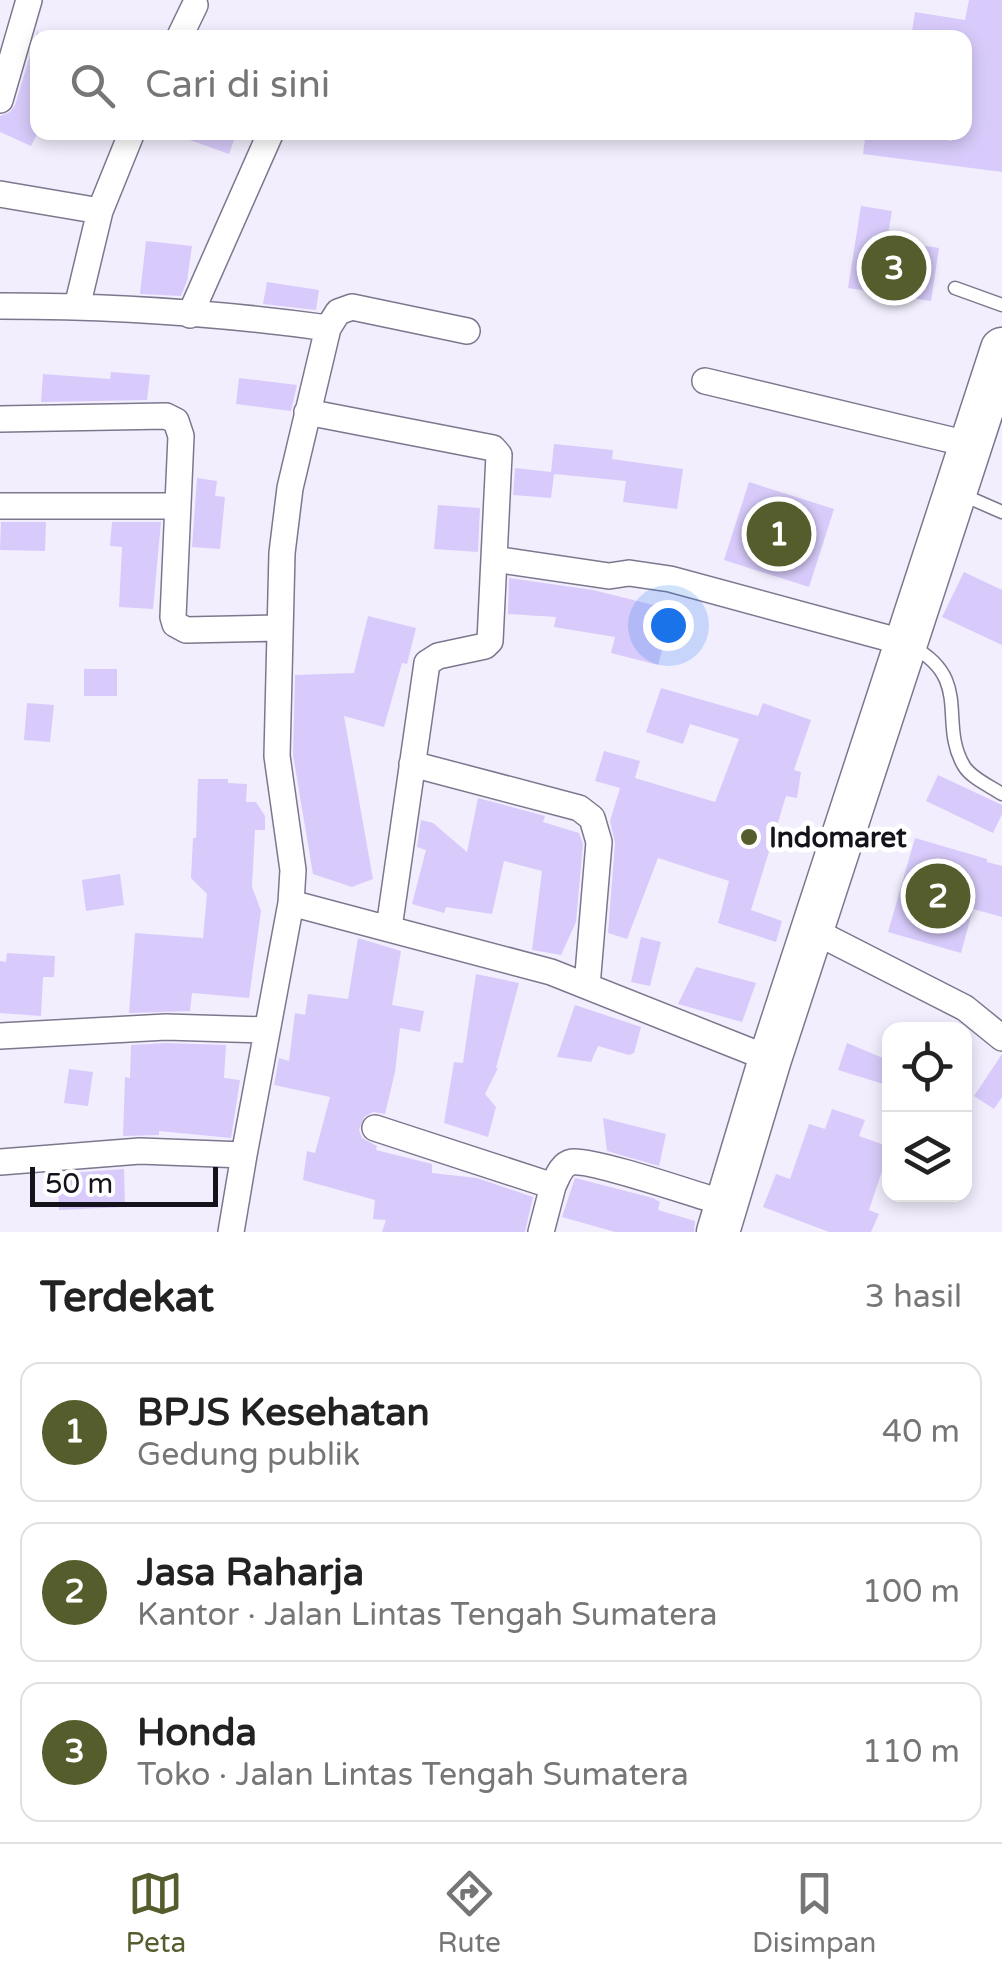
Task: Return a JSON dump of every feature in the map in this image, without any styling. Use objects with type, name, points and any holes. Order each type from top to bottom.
[{"type":"highway","points":[[723,1218],[770,1060],[1002,349]]},
{"type":"street","points":[[0,100],[29,0]]},
{"type":"street","points":[[183,30],[195,5]]},
{"type":"street","points":[[78,307],[100,212],[129,140]]},
{"type":"street","points":[[190,315],[268,140]]},
{"type":"street","points":[[0,194],[100,212]]},
{"type":"street","points":[[0,306],[254,318],[328,328]]},
{"type":"street","points":[[231,1232],[291,902],[293,870],[278,756],[282,553],[290,488],[328,328],[338,312],[352,307],[467,331]]},
{"type":"street","points":[[705,381],[972,445]]},
{"type":"street","points":[[307,412],[498,450],[490,641],[485,646],[438,656],[427,663],[389,928]]},
{"type":"street","points":[[0,419],[166,416],[176,421],[180,428],[173,618],[186,630],[279,628]]},
{"type":"street","points":[[0,506],[177,506]]},
{"type":"street","points":[[494,559],[609,576],[629,573],[670,579],[906,643]]},
{"type":"street","points":[[412,764],[579,808],[592,818],[599,842],[586,986]]},
{"type":"street","points":[[291,902],[550,972],[770,1060]]},
{"type":"street","points":[[814,931],[964,1008],[1002,1038]]},
{"type":"street","points":[[0,1036],[166,1026],[267,1030]]},
{"type":"street","points":[[374,1128],[553,1186]]},
{"type":"street","points":[[0,1162],[140,1151],[244,1155]]},
{"type":"street","points":[[541,1232],[553,1186],[562,1167],[571,1162],[597,1166],[723,1218]]},
{"type":"lane","points":[[955,288],[1002,305]]},
{"type":"lane","points":[[956,492],[1002,512]]},
{"type":"lane","points":[[906,643],[927,655],[952,693],[958,754],[966,770],[1002,794]]},
{"type":"building","points":[[969,0],[1002,0],[1002,172],[863,154],[865,140],[972,140],[972,30],[912,30],[915,12],[965,20]]},
{"type":"building","points":[[30,55],[30,140],[34,140],[31,146],[0,132],[0,116],[15,105]]},
{"type":"building","points":[[190,140],[234,140],[229,154]]},
{"type":"building","points":[[861,206],[892,211],[887,240],[939,248],[931,301],[848,288]]},
{"type":"building","points":[[146,241],[192,246],[181,296],[140,294]]},
{"type":"building","points":[[267,282],[319,290],[316,310],[263,304]]},
{"type":"building","points":[[111,372],[150,375],[147,400],[41,402],[43,374],[110,379]]},
{"type":"building","points":[[239,378],[297,385],[291,411],[236,404]]},
{"type":"building","points":[[554,444],[613,450],[612,459],[683,469],[677,509],[623,502],[626,481],[554,474],[551,498],[513,495],[515,468],[551,472]]},
{"type":"building","points":[[197,478],[217,481],[215,496],[225,497],[220,549],[192,547]]},
{"type":"building","points":[[749,482],[834,509],[809,587],[724,560]]},
{"type":"building","points":[[438,505],[480,508],[478,552],[434,549]]},
{"type":"building","points":[[1,522],[46,522],[45,551],[0,550]]},
{"type":"building","points":[[112,522],[161,522],[153,609],[119,607],[122,547],[110,546]]},
{"type":"building","points":[[964,572],[1002,590],[1002,645],[942,617]]},
{"type":"building","points":[[509,578],[593,590],[673,610],[658,665],[611,653],[615,637],[554,627],[556,617],[508,614]]},
{"type":"building","points":[[368,616],[416,628],[384,727],[344,716],[373,879],[352,887],[313,874],[293,755],[295,675],[354,673]]},
{"type":"building","points":[[84,669],[117,669],[117,696],[84,696]]},
{"type":"building","points":[[661,688],[758,716],[763,703],[811,720],[794,770],[801,772],[797,798],[786,796],[751,910],[782,921],[776,942],[718,923],[729,881],[658,858],[627,939],[608,933],[615,843],[610,821],[620,788],[595,781],[604,751],[640,761],[635,778],[715,802],[739,739],[690,724],[683,744],[646,732]]},
{"type":"building","points":[[27,703],[54,705],[50,742],[24,740]]},
{"type":"building","points":[[938,775],[1002,805],[993,833],[926,801]]},
{"type":"building","points":[[198,779],[228,779],[228,783],[247,784],[246,802],[256,802],[265,816],[265,830],[255,830],[252,887],[261,911],[249,998],[192,993],[190,1011],[129,1013],[135,933],[203,938],[207,894],[191,878]]},
{"type":"building","points":[[478,798],[545,816],[543,822],[579,833],[583,844],[576,922],[561,955],[532,950],[542,871],[504,861],[492,914],[446,907],[444,913],[412,904],[426,850],[417,847],[421,820],[433,823],[467,852]]},
{"type":"building","points":[[915,838],[1002,866],[1002,917],[973,909],[961,953],[888,932]]},
{"type":"building","points":[[120,874],[124,905],[86,911],[82,880]]},
{"type":"building","points":[[641,937],[661,942],[650,986],[631,982]]},
{"type":"building","points":[[358,938],[401,951],[392,1005],[424,1011],[420,1032],[400,1028],[385,1114],[373,1112],[364,1117],[359,1130],[362,1138],[377,1146],[376,1150],[432,1164],[432,1173],[477,1178],[533,1197],[525,1232],[382,1232],[386,1220],[373,1219],[375,1200],[303,1180],[307,1151],[315,1153],[330,1097],[274,1085],[279,1058],[289,1061],[295,1013],[305,1015],[308,994],[348,999]]},
{"type":"building","points":[[7,953],[55,956],[54,977],[43,977],[41,1016],[0,1013],[0,961],[6,962]]},
{"type":"building","points":[[696,967],[756,983],[742,1022],[678,1004]]},
{"type":"building","points":[[476,974],[519,983],[498,1068],[485,1094],[496,1107],[488,1137],[444,1123],[454,1062],[463,1063]]},
{"type":"building","points":[[575,1005],[641,1027],[634,1053],[598,1046],[591,1062],[557,1057]]},
{"type":"building","points":[[847,1043],[882,1058],[882,1084],[838,1070]]},
{"type":"building","points":[[131,1045],[226,1045],[224,1078],[240,1080],[231,1138],[159,1131],[159,1135],[123,1136],[125,1077],[130,1078]]},
{"type":"building","points":[[1002,1054],[1002,1097],[994,1109],[974,1096]]},
{"type":"building","points":[[69,1069],[93,1072],[88,1106],[64,1103]]},
{"type":"building","points":[[832,1109],[865,1120],[859,1136],[882,1144],[882,1171],[869,1210],[879,1214],[871,1232],[829,1232],[763,1207],[776,1174],[790,1179],[809,1124],[825,1129]]},
{"type":"building","points":[[603,1118],[666,1134],[659,1166],[607,1151]]},
{"type":"building","points":[[124,1169],[125,1207],[59,1210],[58,1174]]},
{"type":"building","points":[[575,1178],[653,1198],[660,1202],[658,1210],[695,1221],[694,1232],[615,1232],[562,1217]]},
{"type":"place","name":"Honda","points":[[894,268]]},
{"type":"place","name":"BPJS Kesehatan","points":[[779,534]]},
{"type":"place","name":"Indomaret","points":[[749,837]]},
{"type":"place","name":"Jasa Raharja","points":[[938,896]]}]
